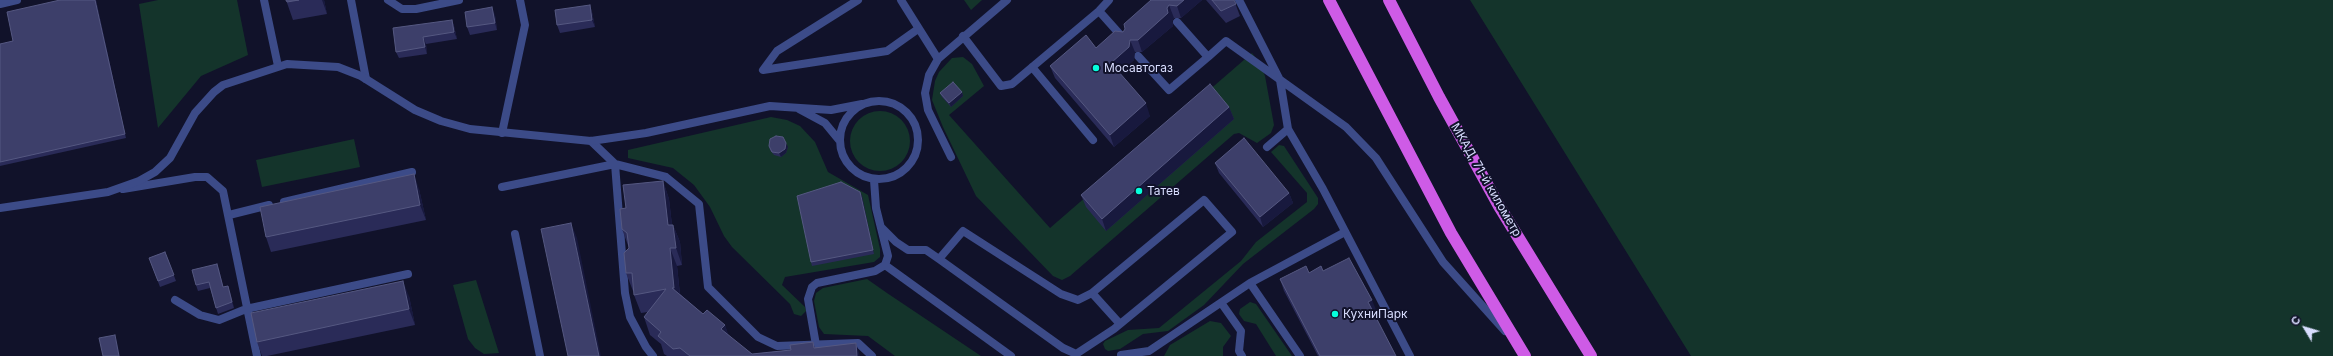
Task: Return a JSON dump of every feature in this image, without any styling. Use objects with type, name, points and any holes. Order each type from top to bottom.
[{"type":"highway","points":[[1329,0],[1451,233],[1522,352]]},
{"type":"highway","name":"МКАД, 71-й километр","points":[[1389,0],[1439,97],[1499,206],[1591,356]]},
{"type":"street","points":[[0,4],[17,0]]},
{"type":"street","points":[[264,0],[278,66]]},
{"type":"street","points":[[351,0],[366,79]]},
{"type":"street","points":[[388,0],[402,9],[416,9],[459,0]]},
{"type":"street","points":[[502,133],[525,25],[520,0]]},
{"type":"street","points":[[858,0],[777,51],[763,70],[887,51],[918,29]]},
{"type":"street","points":[[901,0],[938,59]]},
{"type":"street","points":[[951,157],[928,110],[925,93],[929,75],[938,59],[963,36],[1007,0]]},
{"type":"street","points":[[963,36],[1000,86],[1012,84],[1099,11],[1109,0]]},
{"type":"street","points":[[1239,0],[1280,80],[1288,129],[1323,188],[1410,356]]},
{"type":"street","points":[[1099,11],[1124,40]]},
{"type":"street","points":[[1177,22],[1208,57]]},
{"type":"street","points":[[1138,56],[1169,90],[1226,41],[1346,127],[1376,158],[1443,262],[1522,352]]},
{"type":"street","points":[[108,192],[139,181],[155,172],[170,158],[195,113],[223,85],[287,64],[338,67],[366,79],[415,110],[441,121],[470,129],[591,142],[646,134],[770,106],[831,110],[877,100],[892,103],[906,111],[915,124],[918,139],[915,156],[908,167],[897,176],[874,180],[864,177],[852,170],[843,158],[839,140],[841,126],[849,113],[862,104]]},
{"type":"street","points":[[1032,67],[1093,140]]},
{"type":"street","points":[[796,107],[825,123],[839,140]]},
{"type":"street","points":[[1267,147],[1288,129]]},
{"type":"street","points":[[591,142],[615,164],[625,293],[630,317],[646,347],[653,356]]},
{"type":"street","points":[[502,187],[615,164],[666,176],[699,204],[708,287],[758,337],[777,346],[858,343],[872,356]]},
{"type":"street","points":[[229,215],[412,172]]},
{"type":"street","points":[[0,208],[195,177],[207,177],[223,191],[229,215],[246,309],[257,356]]},
{"type":"street","points":[[816,345],[808,299],[812,287],[817,283],[875,271],[885,265],[888,256],[876,208],[874,180]]},
{"type":"street","points":[[881,227],[896,242],[908,250],[926,250],[938,259],[1063,348],[1076,354],[1120,324],[1232,232],[1204,200],[1092,293],[1078,300],[1061,294],[963,231],[938,259]]},
{"type":"street","points":[[1121,355],[1151,354],[1250,283],[1345,232]]},
{"type":"street","points":[[515,234],[540,356]]},
{"type":"street","points":[[885,265],[1011,356]]},
{"type":"street","points":[[175,300],[200,316],[219,320],[246,309],[408,274]]},
{"type":"street","points":[[1250,283],[1300,356]]},
{"type":"street","points":[[1092,293],[1120,324]]},
{"type":"street","points":[[1222,304],[1241,331],[1239,351],[1242,356]]},
{"type":"street","points":[[771,356],[777,346]]},
{"type":"green space","points":[[158,0],[237,0],[248,55],[201,76],[158,128],[139,4]]},
{"type":"green space","points":[[964,0],[982,0],[971,10]]},
{"type":"green space","points":[[1470,0],[2333,0],[2333,356],[1691,356]]},
{"type":"green space","points":[[1252,53],[1259,62],[1265,76],[1274,125],[1271,133],[1257,143],[1239,133],[1234,134],[1070,276],[1062,280],[1053,276],[976,196],[943,127],[932,100],[935,81],[939,72],[952,58],[963,57],[972,64],[984,86],[949,115],[1050,228]]},
{"type":"green space","points":[[880,111],[897,116],[905,124],[910,141],[905,158],[897,166],[880,171],[863,166],[855,158],[850,141],[855,124],[863,116]]},
{"type":"green space","points":[[771,117],[787,120],[800,126],[815,142],[828,172],[868,195],[880,249],[880,257],[874,262],[785,277],[782,285],[805,307],[806,311],[801,316],[794,314],[790,304],[732,247],[724,236],[710,207],[694,185],[673,168],[628,158],[628,150]]},
{"type":"green space","points":[[354,139],[360,167],[262,187],[256,160]]},
{"type":"green space","points":[[1279,145],[1284,146],[1318,198],[1318,204],[1314,209],[1243,264],[1204,305],[1168,331],[1143,334],[1120,349],[1108,351],[1105,349],[1103,344],[1105,341],[1128,330],[1159,328],[1241,261],[1256,242],[1307,202],[1307,193],[1271,152]]},
{"type":"green space","points":[[867,279],[981,356],[895,356],[868,336],[824,334],[819,327],[814,301],[816,293],[823,288]]},
{"type":"green space","points":[[476,280],[499,353],[484,354],[475,348],[468,339],[453,285]]},
{"type":"green space","points":[[1250,302],[1256,304],[1292,356],[1276,356],[1256,324],[1244,321],[1239,314],[1240,309]]},
{"type":"green space","points":[[1210,321],[1221,323],[1231,336],[1223,347],[1223,356],[1164,356],[1170,345]]},
{"type":"building","points":[[60,0],[95,0],[125,134],[0,162],[0,44],[13,41],[7,12]]},
{"type":"building","points":[[286,0],[299,0],[287,2]]},
{"type":"building","name":"Мосавтогаз","points":[[1151,0],[1184,0],[1177,6],[1169,5],[1167,8],[1168,13],[1138,40],[1130,40],[1129,47],[1111,63],[1146,103],[1110,135],[1050,66],[1086,35],[1096,48],[1115,31],[1123,32],[1125,29],[1124,24]]},
{"type":"building","points":[[1212,0],[1234,0],[1236,4],[1221,11]]},
{"type":"building","points":[[590,5],[592,20],[557,25],[555,10]]},
{"type":"building","points":[[492,7],[495,23],[467,27],[465,12]]},
{"type":"building","points":[[452,20],[454,32],[423,37],[425,47],[396,52],[393,28]]},
{"type":"building","points":[[953,82],[962,92],[949,103],[940,93]]},
{"type":"building","points":[[1210,84],[1229,107],[1102,219],[1081,195]]},
{"type":"building","points":[[776,136],[783,137],[786,143],[785,149],[779,153],[772,152],[769,146],[770,139]]},
{"type":"building","points":[[1244,138],[1289,193],[1260,217],[1215,163]]},
{"type":"building","points":[[414,174],[420,205],[266,237],[260,207]]},
{"type":"building","points":[[663,181],[668,225],[673,225],[676,248],[670,248],[674,288],[672,288],[703,314],[707,310],[725,325],[721,329],[752,354],[791,350],[790,345],[813,342],[814,348],[856,343],[857,356],[690,356],[680,348],[673,349],[658,336],[661,332],[644,317],[666,289],[634,295],[632,273],[626,273],[624,253],[629,248],[627,233],[622,229],[620,209],[626,208],[623,185]]},
{"type":"building","points":[[841,182],[860,192],[873,250],[811,262],[797,196]]},
{"type":"building","points":[[571,223],[599,356],[568,356],[541,229]]},
{"type":"building","points":[[165,252],[174,275],[158,281],[149,258]]},
{"type":"building","name":"КухниПарк","points":[[1349,258],[1372,300],[1368,302],[1396,356],[1320,356],[1280,279],[1306,266],[1309,273],[1321,266],[1323,271]]},
{"type":"building","points":[[217,264],[223,287],[228,286],[232,302],[216,308],[209,282],[196,285],[192,270]]},
{"type":"building","points":[[403,281],[409,309],[257,342],[251,313]]},
{"type":"building","points":[[115,335],[119,356],[103,356],[99,338]]},
{"type":"place","name":"Мосавтогаз","points":[[1096,68]]},
{"type":"place","name":"Татев","points":[[1139,191]]},
{"type":"place","name":"КухниПарк","points":[[1335,314]]}]
